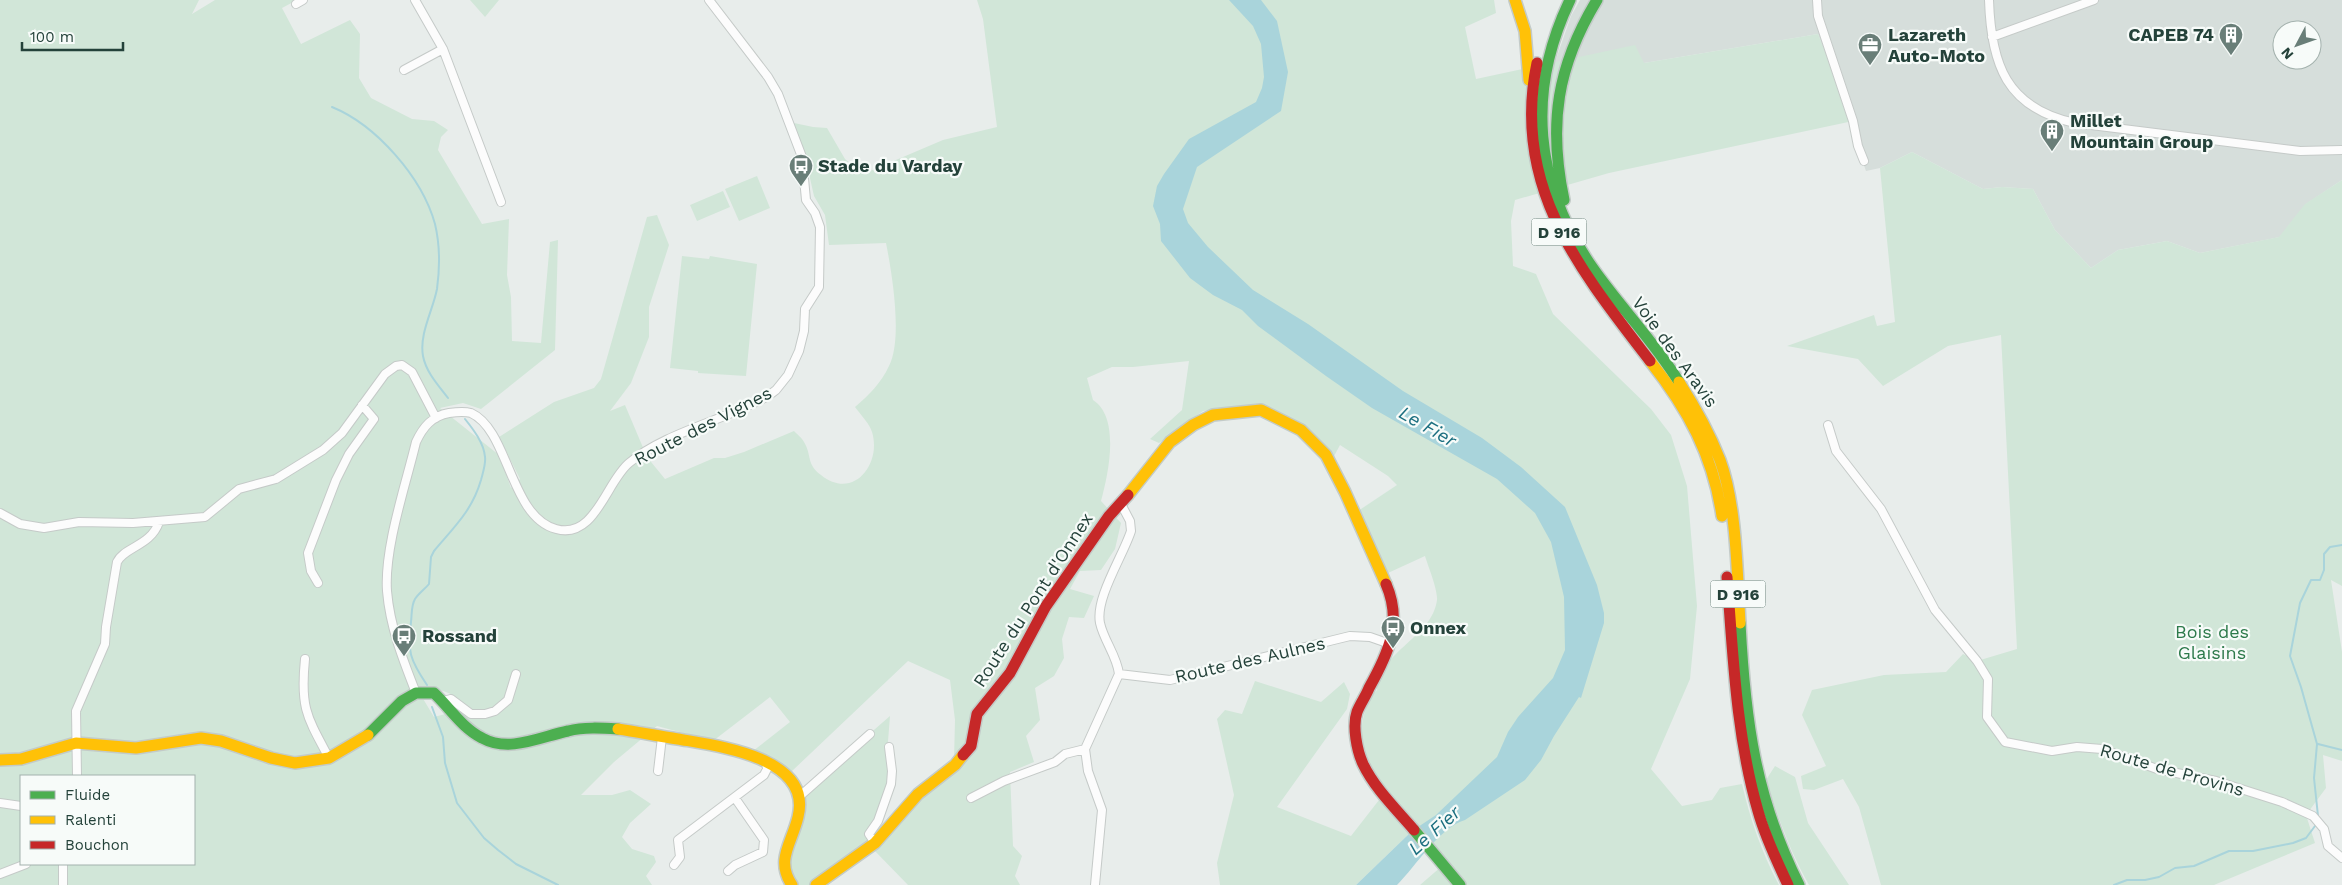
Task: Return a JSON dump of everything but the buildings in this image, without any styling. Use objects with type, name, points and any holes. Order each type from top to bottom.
[{"type":"main road","points":[[1516,0],[1526,38],[1531,119]]},
{"type":"main road","name":"Voie des Aravis","points":[[1561,0],[1538,59],[1532,97],[1531,119],[1534,157],[1538,176],[1562,239],[1599,296],[1676,394],[1700,437],[1710,461],[1722,516],[1734,681],[1742,750],[1759,816],[1788,885]]},
{"type":"main road","name":"Voie des Aravis","points":[[1570,0],[1555,33],[1545,70],[1541,104],[1542,137],[1546,168],[1557,205],[1575,242],[1592,269],[1690,399],[1709,434],[1720,462],[1728,494],[1733,531],[1744,688],[1755,767],[1776,834],[1799,885]]},
{"type":"main road","points":[[1592,269],[1565,202],[1556,163],[1554,133],[1557,100],[1564,67],[1578,30],[1596,0]]},
{"type":"main road","name":"Route du Pont d'Onnex","points":[[816,885],[875,844],[918,794],[955,765],[971,746],[977,714],[1010,673],[1046,606],[1109,516],[1121,504],[1170,442],[1193,425],[1214,415],[1261,410],[1301,430],[1326,455],[1345,492],[1391,596],[1393,618],[1390,644],[1383,663],[1357,712],[1355,728],[1357,745],[1369,776],[1460,885]]},
{"type":"main road","points":[[0,760],[21,759],[76,744],[136,748],[202,738],[221,741],[272,758],[296,763],[328,758],[366,737],[402,701],[416,693],[434,693],[476,737],[492,744],[527,742],[563,732],[596,728],[622,729],[722,747],[766,761],[788,776],[796,785],[800,796],[801,805],[798,817],[783,862],[785,876],[792,885]]},
{"type":"street","points":[[414,0],[442,49],[501,202]]},
{"type":"street","name":"Route des Vignes","points":[[436,418],[458,412],[472,414],[477,417],[495,441],[534,517],[548,526],[563,530],[582,525],[594,516],[621,471],[639,455],[656,445],[760,400],[776,390],[788,375],[802,342],[805,309],[819,287],[820,227],[815,213],[806,200],[802,157],[778,94],[768,77],[709,0]]},
{"type":"street","points":[[1817,0],[1818,16],[1864,161]]},
{"type":"street","points":[[1989,0],[1992,37],[1997,62],[2010,84],[2035,107],[2057,118],[2086,124],[2300,151],[2342,150]]},
{"type":"street","points":[[1992,37],[2094,0]]},
{"type":"street","points":[[404,70],[442,49]]},
{"type":"street","points":[[0,513],[20,524],[44,528],[79,522],[159,522],[205,517],[239,489],[276,479],[332,443],[385,374],[396,366],[402,365],[412,372],[427,405],[436,418],[421,432],[416,442],[388,562],[387,590],[392,624],[399,650],[416,693]]},
{"type":"street","points":[[318,583],[311,571],[308,553],[336,480],[349,454],[374,419],[362,406]]},
{"type":"street","name":"Route de Provins","points":[[1828,425],[1836,451],[1881,509],[1935,610],[1977,661],[1988,679],[1987,717],[2005,742],[2052,751],[2077,747],[2102,749],[2157,769],[2216,781],[2282,802],[2313,816],[2324,829],[2328,846],[2342,858]]},
{"type":"street","points":[[1095,885],[1102,810],[1088,771],[1086,749],[1119,674],[1102,629],[1099,614],[1103,599],[1131,531],[1130,521],[1121,504]]},
{"type":"street","points":[[77,775],[76,711],[105,644],[117,562],[122,556],[153,534],[159,522]]},
{"type":"street","name":"Route des Aulnes","points":[[1119,674],[1170,680],[1350,636],[1365,636],[1390,644]]},
{"type":"street","points":[[305,659],[303,682],[304,706],[328,758]]},
{"type":"street","points":[[443,701],[451,699],[471,714],[490,713],[508,700],[516,674]]},
{"type":"street","points":[[800,796],[870,734]]},
{"type":"street","points":[[658,771],[662,737]]},
{"type":"street","points":[[875,844],[869,834],[878,821],[891,781],[889,748]]},
{"type":"street","points":[[971,798],[1004,781],[1055,762],[1065,754],[1086,749]]},
{"type":"street","points":[[674,865],[680,857],[678,840],[764,775],[767,769],[766,761]]},
{"type":"street","points":[[728,871],[735,865],[763,852],[765,846],[764,840],[735,798]]},
{"type":"street","points":[[0,803],[20,806]]},
{"type":"street","points":[[0,874],[23,865]]},
{"type":"street","points":[[63,865],[63,885]]},
{"type":"shaded area","points":[[1580,0],[2342,0],[2342,180],[2306,204],[2280,237],[2200,253],[2167,241],[2118,250],[2091,268],[2055,230],[2033,189],[2002,187],[1983,189],[1912,152],[1880,168],[1866,171],[1818,34],[1644,63],[1555,62],[1571,16]]},
{"type":"green space","points":[[0,0],[199,0],[192,14],[215,0],[297,0],[282,8],[301,44],[350,20],[360,34],[359,78],[371,98],[412,119],[434,121],[448,130],[441,137],[438,150],[482,224],[509,219],[507,275],[511,297],[512,341],[541,343],[550,242],[558,240],[555,350],[481,409],[463,403],[440,408],[499,455],[511,488],[520,479],[499,437],[554,402],[594,388],[601,379],[647,217],[657,215],[669,245],[649,307],[649,337],[631,383],[610,411],[625,405],[647,457],[665,479],[714,458],[725,458],[744,452],[794,431],[803,441],[813,467],[821,475],[833,482],[844,484],[854,481],[862,475],[869,467],[873,456],[874,444],[871,429],[855,407],[874,388],[886,372],[893,354],[895,340],[895,306],[886,243],[829,245],[825,215],[814,196],[805,156],[794,123],[827,128],[845,159],[863,174],[943,140],[997,127],[983,19],[977,0],[1494,0],[1496,13],[1465,27],[1476,79],[1635,45],[1644,63],[1818,34],[1853,121],[1609,173],[1515,200],[1511,221],[1513,266],[1536,274],[1553,314],[1651,409],[1671,435],[1687,486],[1697,606],[1690,679],[1651,769],[1682,806],[1712,800],[1720,788],[1742,784],[1757,836],[1779,885],[1465,885],[1417,824],[1386,790],[1372,769],[1363,746],[1363,721],[1369,701],[1377,690],[1380,676],[1387,664],[1426,624],[1433,613],[1437,600],[1425,556],[1388,573],[1358,511],[1397,485],[1388,476],[1340,445],[1333,458],[1319,440],[1298,421],[1261,404],[1203,411],[1159,443],[1150,439],[1182,410],[1189,361],[1133,367],[1112,367],[1087,378],[1093,400],[1102,408],[1110,433],[1109,462],[1101,501],[1121,523],[1115,549],[1101,570],[1080,571],[1070,589],[1094,596],[1084,618],[1069,617],[1062,639],[1064,658],[1054,676],[1035,688],[1040,720],[1026,736],[1034,762],[1010,772],[1013,846],[1022,856],[1015,876],[1020,885],[908,885],[871,847],[816,885],[792,885],[785,876],[805,790],[890,716],[887,754],[891,777],[875,830],[881,837],[954,760],[955,720],[950,680],[908,661],[791,772],[774,759],[753,751],[790,722],[770,697],[713,741],[657,726],[614,762],[581,795],[612,795],[630,790],[651,804],[630,823],[622,837],[632,849],[654,856],[656,862],[646,876],[652,885],[0,885]],"holes":[[[416,687],[431,688],[451,694],[468,708],[434,717]]]},
{"type":"green space","points":[[470,0],[499,0],[485,17]]},
{"type":"green space","name":"Bois des Glaisins","points":[[1912,152],[1983,189],[2002,187],[2033,189],[2055,230],[2091,268],[2118,250],[2167,241],[2200,253],[2279,237],[2305,204],[2342,180],[2342,586],[2331,580],[2342,652],[2342,761],[2323,755],[2326,788],[2306,815],[2315,843],[2214,885],[1881,885],[1859,807],[1843,779],[1814,790],[1803,789],[1801,776],[1826,766],[1802,715],[1812,690],[1884,675],[1946,672],[1963,654],[1977,661],[2017,649],[2001,335],[1948,346],[1883,386],[1858,359],[1787,346],[1874,315],[1877,326],[1895,322],[1880,168]]},
{"type":"green space","points":[[757,176],[770,208],[739,221],[725,189]]},
{"type":"green space","points":[[723,191],[730,207],[697,221],[690,205]]},
{"type":"green space","points":[[682,256],[709,259],[710,256],[757,264],[746,376],[698,373],[698,371],[670,368]]},
{"type":"green space","points":[[1255,681],[1321,702],[1344,682],[1350,694],[1347,709],[1277,807],[1351,836],[1379,800],[1411,832],[1356,885],[1220,885],[1217,863],[1234,795],[1217,719],[1225,710],[1242,714]]},
{"type":"green space","points":[[1775,766],[1795,777],[1808,823],[1849,885],[1809,885],[1790,847],[1766,780]]},
{"type":"green space","points":[[1442,866],[1456,885],[1420,885]]},
{"type":"water","name":"Le Fier","points":[[1229,0],[1261,0],[1277,21],[1288,72],[1281,111],[1197,167],[1183,209],[1188,223],[1208,247],[1253,290],[1308,324],[1403,391],[1482,438],[1521,467],[1565,507],[1597,585],[1604,613],[1604,623],[1581,698],[1579,697],[1541,760],[1525,780],[1446,831],[1428,848],[1397,885],[1356,885],[1412,831],[1436,815],[1497,757],[1508,732],[1518,717],[1553,678],[1565,650],[1564,597],[1551,542],[1535,513],[1497,479],[1372,408],[1326,376],[1258,326],[1242,310],[1213,295],[1190,278],[1161,241],[1160,224],[1153,206],[1157,186],[1164,174],[1189,139],[1256,102],[1262,88],[1264,77],[1261,44],[1253,26]]},
{"type":"waterway","points":[[332,107],[349,115],[365,126],[395,155],[420,188],[429,206],[437,232],[439,264],[437,289],[427,322],[422,348],[430,373],[448,398]]},
{"type":"waterway","points":[[427,685],[413,662],[411,655],[409,641],[413,604],[415,599],[429,584],[431,557],[434,551],[473,501],[485,465],[483,447],[478,436],[465,419]]},
{"type":"waterway","points":[[2318,816],[2314,778],[2317,744],[2290,656],[2300,603],[2311,580],[2320,580],[2324,570],[2324,554],[2330,547],[2342,545]]},
{"type":"waterway","points":[[432,707],[443,737],[445,763],[457,803],[484,838],[498,850],[516,864],[558,885]]},
{"type":"waterway","points":[[2318,744],[2342,750]]},
{"type":"waterway","points":[[2114,885],[2127,880],[2145,880],[2159,877],[2175,868],[2194,866],[2229,851],[2253,851],[2293,843],[2306,838],[2315,826]]},
{"type":"traffic: fast","points":[[1570,0],[1556,34],[1547,69],[1542,103],[1543,136],[1548,170],[1558,203],[1573,235],[1592,267],[1659,352],[1679,382]]},
{"type":"traffic: fast","points":[[1564,200],[1557,146],[1560,96],[1573,48],[1583,24],[1597,0]]},
{"type":"traffic: fast","points":[[1740,623],[1749,725],[1762,789],[1772,821],[1799,885]]},
{"type":"traffic: fast","points":[[368,735],[402,701],[416,693],[434,693],[468,729],[482,738],[503,744],[525,742],[580,729],[618,729]]},
{"type":"traffic: fast","points":[[1414,830],[1460,885]]},
{"type":"traffic: slow","points":[[1515,0],[1525,31],[1529,80]]},
{"type":"traffic: slow","points":[[1650,361],[1676,397],[1697,434],[1712,473],[1722,516]]},
{"type":"traffic: slow","points":[[1679,382],[1706,430],[1726,478],[1733,519],[1740,623]]},
{"type":"traffic: slow","points":[[1128,495],[1170,442],[1193,425],[1213,415],[1261,410],[1301,430],[1326,455],[1345,492],[1386,584]]},
{"type":"traffic: slow","points":[[618,729],[737,751],[758,758],[777,768],[791,780],[799,797],[798,817],[785,859],[787,876],[792,885]]},
{"type":"traffic: slow","points":[[0,760],[21,759],[76,743],[136,748],[201,738],[221,741],[271,758],[295,763],[329,758],[368,735]]},
{"type":"traffic: slow","points":[[816,885],[875,843],[918,794],[955,765],[963,755]]},
{"type":"traffic: jam","points":[[1537,63],[1532,107],[1534,149],[1543,187],[1558,224],[1577,259],[1599,293],[1650,361]]},
{"type":"traffic: jam","points":[[963,755],[971,746],[977,714],[1010,673],[1046,606],[1109,516],[1128,495]]},
{"type":"traffic: jam","points":[[1727,577],[1736,695],[1745,753],[1761,821],[1771,849],[1788,885]]},
{"type":"traffic: jam","points":[[1386,584],[1393,612],[1391,638],[1382,663],[1357,712],[1355,724],[1356,738],[1361,759],[1368,773],[1387,799],[1414,830]]},
{"type":"place","name":"CAPEB 74","points":[[2231,56]]},
{"type":"place","name":"Lazareth Auto-Moto","points":[[1870,66]]},
{"type":"place","name":"Millet Mountain Group","points":[[2052,152]]},
{"type":"place","name":"Stade du Varday","points":[[801,187]]},
{"type":"place","name":"Onnex","points":[[1393,649]]},
{"type":"place","name":"Rossand","points":[[404,657]]}]
